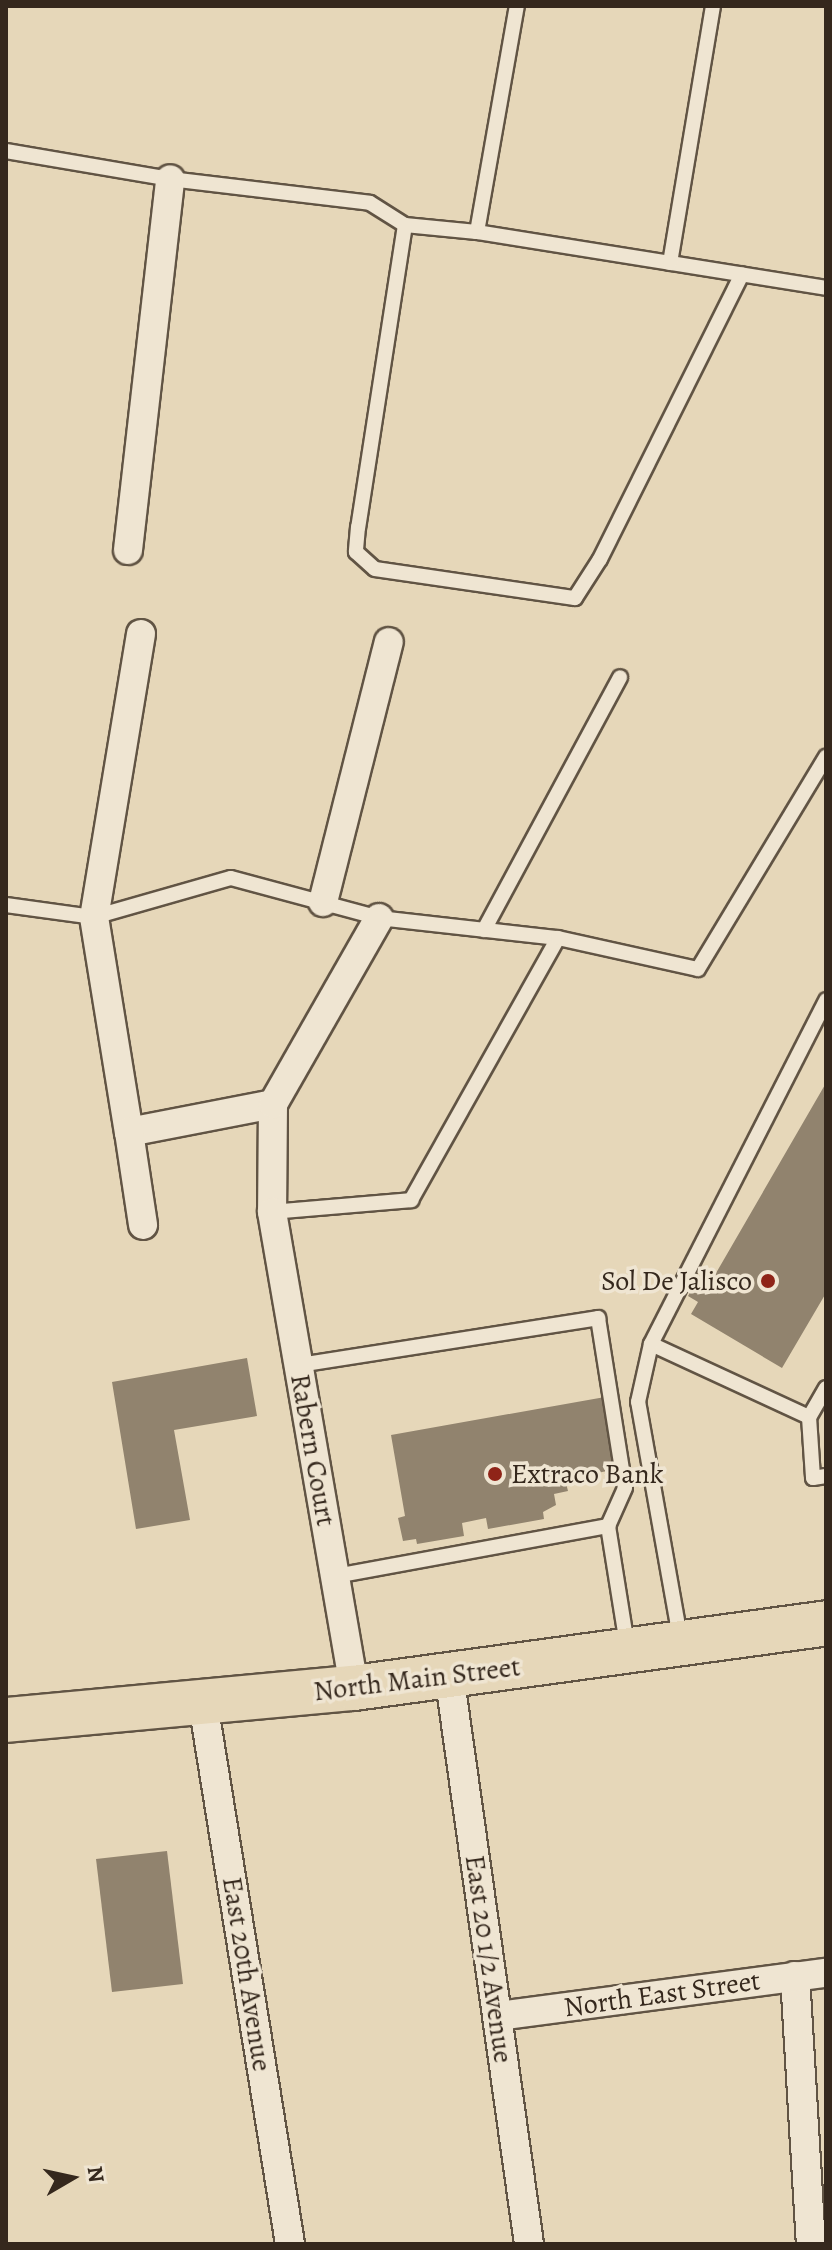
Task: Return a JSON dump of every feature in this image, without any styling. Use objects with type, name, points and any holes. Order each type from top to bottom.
[{"type":"main road","name":"North Main Street","points":[[6,1720],[354,1688],[681,1646],[826,1623]]},
{"type":"street","points":[[128,550],[170,179]]},
{"type":"street","points":[[141,634],[94,917],[143,1225]]},
{"type":"street","points":[[323,902],[389,642]]},
{"type":"street","points":[[129,1132],[273,1104],[379,918]]},
{"type":"street","name":"Rabern Court","points":[[273,1104],[272,1212],[354,1688]]},
{"type":"street","name":"East 20 1/2 Avenue","points":[[449,1674],[529,2244]]},
{"type":"street","name":"East 20th Avenue","points":[[203,1703],[290,2244]]},
{"type":"street","name":"North East Street","points":[[498,2016],[826,1973]]},
{"type":"street","points":[[795,1976],[798,2080],[811,2244]]},
{"type":"lane","points":[[477,232],[517,6]]},
{"type":"lane","points":[[670,263],[713,6]]},
{"type":"lane","points":[[6,151],[170,179],[370,203],[405,225],[477,232],[826,288]]},
{"type":"lane","points":[[405,225],[358,527],[356,552],[375,569],[575,598],[600,559],[742,274]]},
{"type":"lane","points":[[484,930],[620,677]]},
{"type":"lane","points":[[6,905],[94,917],[231,878],[379,918],[558,938],[698,969],[826,757]]},
{"type":"lane","points":[[272,1212],[411,1200],[558,938]]},
{"type":"lane","points":[[681,1646],[638,1402],[651,1344],[826,1000]]},
{"type":"lane","points":[[299,1365],[598,1318],[625,1488],[608,1526],[628,1653]]},
{"type":"lane","points":[[651,1344],[809,1417]]},
{"type":"lane","points":[[826,1388],[809,1417],[813,1478],[826,1476]]},
{"type":"lane","points":[[335,1576],[608,1526]]},
{"type":"building","points":[[826,1083],[826,1293],[782,1368],[691,1314],[698,1302],[688,1296],[701,1273],[712,1280]]},
{"type":"building","points":[[247,1358],[257,1416],[174,1430],[190,1520],[136,1529],[112,1382]]},
{"type":"building","name":"Extraco Bank","points":[[605,1397],[618,1469],[565,1479],[568,1491],[554,1494],[556,1505],[543,1512],[544,1519],[488,1529],[486,1518],[462,1523],[464,1536],[417,1544],[416,1539],[403,1541],[398,1518],[405,1516],[391,1435]]},
{"type":"building","points":[[167,1851],[183,1984],[112,1992],[96,1859]]},
{"type":"place","name":"Sol De Jalisco","points":[[768,1281]]},
{"type":"place","name":"Extraco Bank","points":[[495,1474]]}]
